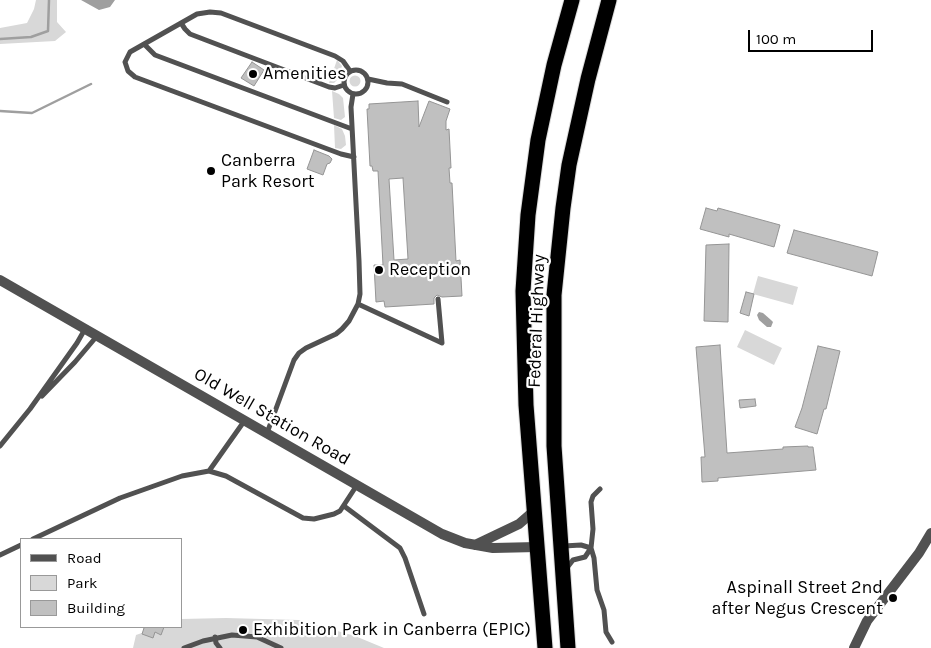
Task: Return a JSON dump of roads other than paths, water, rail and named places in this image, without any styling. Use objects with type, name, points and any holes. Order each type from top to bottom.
[{"type":"highway","name":"Federal Highway","points":[[546,648],[524,366],[523,291],[533,177],[545,103],[572,0]]},
{"type":"highway","name":"Federal Highway","points":[[568,648],[554,446],[554,295],[568,173],[576,130],[609,0]]},
{"type":"highway","points":[[537,547],[561,546]]},
{"type":"street","name":"Old Well Station Road","points":[[0,280],[442,534],[453,539],[493,548],[537,547]]},
{"type":"street","points":[[475,545],[519,524],[534,512]]},
{"type":"street","points":[[854,648],[867,620],[919,553],[931,533]]},
{"type":"lane","points":[[350,71],[343,61],[336,56],[221,14],[203,12],[130,52],[126,59],[126,68],[132,75],[340,154],[354,157]]},
{"type":"lane","points":[[181,23],[190,34],[330,87],[344,86]]},
{"type":"lane","points":[[144,44],[155,55],[352,129]]},
{"type":"lane","points":[[344,86],[345,77],[350,71],[361,70],[368,78],[387,83],[402,84],[447,102]]},
{"type":"lane","points":[[344,86],[353,94],[358,94],[368,87],[368,78]]},
{"type":"lane","points":[[267,433],[294,360],[306,348],[336,334],[342,329],[349,321],[358,304],[360,294],[352,129],[353,94]]},
{"type":"lane","points":[[358,304],[442,343],[438,299]]},
{"type":"lane","points":[[0,446],[30,409],[77,343],[85,328]]},
{"type":"lane","points":[[30,409],[98,335]]},
{"type":"lane","points":[[209,471],[245,420]]},
{"type":"lane","points":[[35,538],[120,498],[182,476],[209,471],[226,476],[303,518],[314,519],[340,511],[357,485]]},
{"type":"lane","points":[[563,574],[573,560],[585,557],[590,548],[593,529],[591,502],[593,496],[600,489]]},
{"type":"lane","points":[[344,506],[400,548],[406,558],[424,614]]},
{"type":"lane","points":[[0,555],[20,545]]},
{"type":"lane","points":[[561,546],[580,545],[590,548]]},
{"type":"lane","points":[[590,548],[594,558],[596,590],[604,610],[606,632],[612,642]]},
{"type":"lane","points":[[186,648],[214,637],[232,635],[256,637],[281,648]]},
{"type":"lane","points":[[214,637],[220,648]]},
{"type":"waterway","points":[[0,39],[31,37],[48,31],[49,0]]},
{"type":"waterway","points":[[0,111],[32,113],[91,84]]},
{"type":"place","name":"Amenities","points":[[253,74]]},
{"type":"place","name":"Canberra Park Resort","points":[[211,171]]},
{"type":"place","name":"Reception","points":[[379,270]]},
{"type":"place","name":"Aspinall Street 2nd after Negus Crescent","points":[[893,598]]},
{"type":"place","name":"Exhibition Park in Canberra (EPIC)","points":[[243,630]]}]
